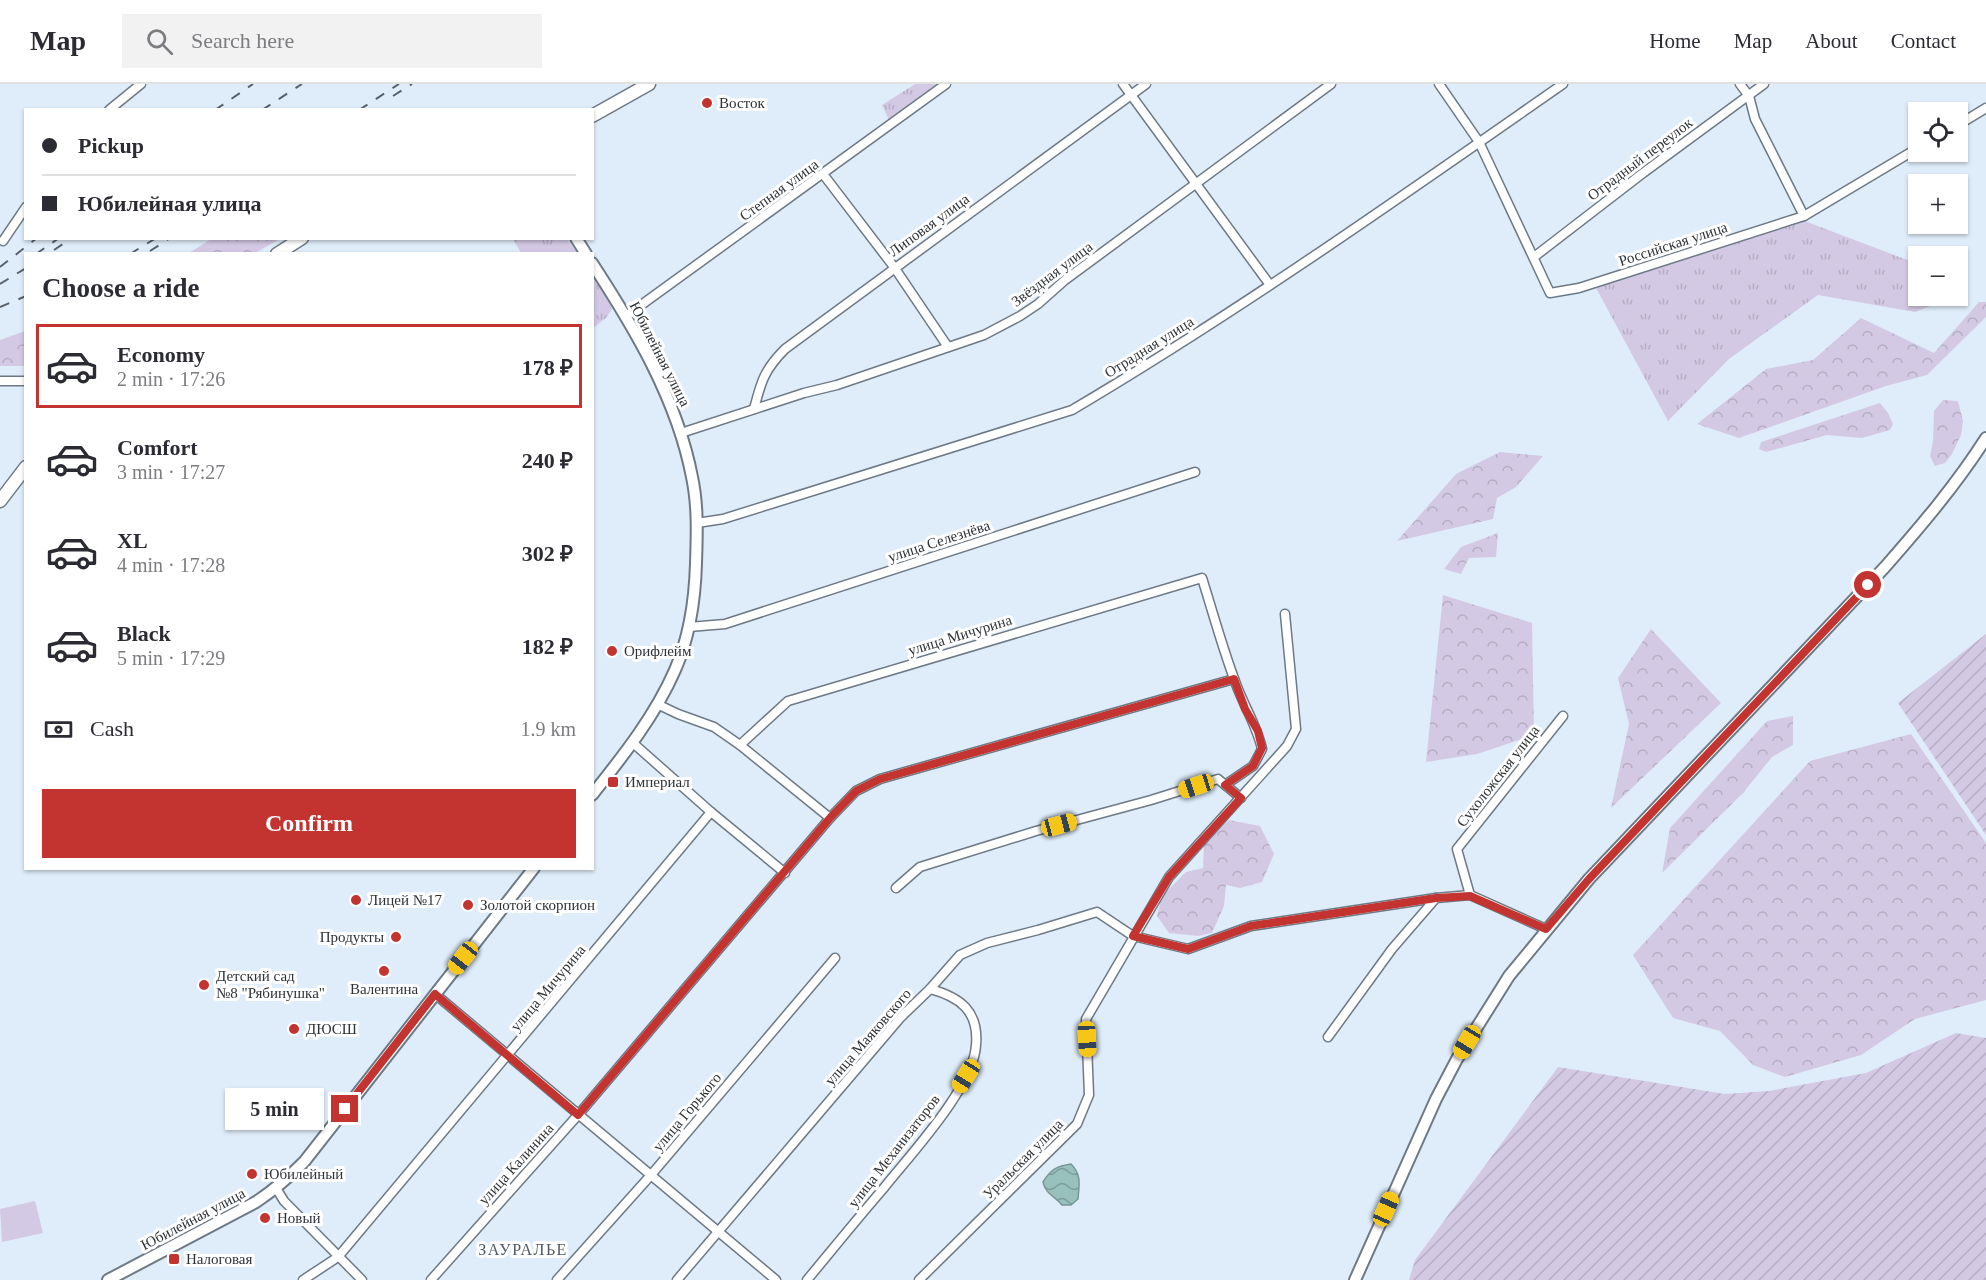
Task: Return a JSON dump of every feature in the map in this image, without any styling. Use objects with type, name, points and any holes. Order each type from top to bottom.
[{"type":"main road","points":[[594,115],[649,84]]},
{"type":"main road","points":[[280,252],[299,240]]},
{"type":"main road","points":[[0,501],[24,470]]},
{"type":"street","points":[[111,108],[141,84]]},
{"type":"street","name":"Степная улица","points":[[626,316],[946,84]]},
{"type":"street","points":[[1123,84],[1270,285]]},
{"type":"street","name":"Липовая улица","points":[[754,409],[761,382],[770,364],[784,349],[1146,84]]},
{"type":"street","name":"Звёздная улица","points":[[681,433],[804,393],[837,385],[984,335],[1020,316],[1038,304],[1065,280],[1332,84]]},
{"type":"street","points":[[1439,84],[1479,142],[1534,257]]},
{"type":"street","name":"Отрадная улица","points":[[697,523],[723,519],[1072,410],[1123,380],[1270,285],[1563,84]]},
{"type":"street","points":[[1740,84],[1749,96],[1755,119],[1804,216]]},
{"type":"street","name":"Отрадный переулок","points":[[1534,257],[1764,84]]},
{"type":"street","points":[[1968,119],[1986,108]]},
{"type":"street","name":"Российская улица","points":[[1534,257],[1550,293],[1579,288],[1804,216],[1908,154]]},
{"type":"street","points":[[823,174],[894,267],[948,347]]},
{"type":"street","points":[[3,242],[24,210]]},
{"type":"street","name":"Юбилейная улица","points":[[594,266],[626,316],[667,394],[681,433],[692,477],[697,523],[695,585],[689,627],[676,669],[633,744],[594,793]]},
{"type":"street","points":[[0,381],[24,381]]},
{"type":"street","points":[[1355,1280],[1436,1099],[1457,1059],[1509,976],[1589,879],[1885,567],[1932,514],[1986,438]]},
{"type":"street","name":"улица Селезнёва","points":[[689,627],[725,624],[1195,472]]},
{"type":"street","name":"улица Мичурина","points":[[740,745],[788,701],[1202,578],[1234,679]]},
{"type":"street","name":"Уральская улица","points":[[919,1280],[1077,1124],[1089,1095],[1086,1019],[1169,877],[1287,746],[1296,729],[1285,614]]},
{"type":"street","points":[[1225,785],[1253,766],[1262,748],[1258,731],[1245,709],[1234,679]]},
{"type":"street","name":"улица Калинина","points":[[432,1280],[578,1115],[830,818],[856,791],[880,779],[1234,679]]},
{"type":"street","points":[[657,704],[714,727],[740,745],[830,818]]},
{"type":"street","name":"Сухоложская улица","points":[[1470,896],[1457,849],[1563,716]]},
{"type":"street","points":[[633,744],[785,873]]},
{"type":"street","points":[[896,888],[920,867],[1218,779],[1241,798]]},
{"type":"street","name":"улица Мичурина","points":[[303,1280],[338,1257],[711,812]]},
{"type":"street","name":"Юбилейная улица","points":[[108,1280],[125,1277],[256,1202],[276,1188],[304,1162],[532,870]]},
{"type":"street","points":[[1133,936],[1188,949],[1251,926],[1436,898],[1470,896],[1546,929]]},
{"type":"street","points":[[1328,1037],[1392,949],[1436,898]]},
{"type":"street","name":"улица Маяковского","points":[[677,1280],[901,1017],[960,955],[987,943],[1097,912],[1133,936]]},
{"type":"street","name":"улица Горького","points":[[556,1280],[651,1175],[835,958]]},
{"type":"street","name":"улица Механизаторов","points":[[807,1280],[938,1122],[966,1076],[977,1047],[975,1026],[967,1007],[956,998],[930,989]]},
{"type":"street","points":[[435,994],[776,1280]]},
{"type":"street","points":[[276,1188],[284,1201],[362,1280]]},
{"type":"green space","points":[[915,84],[937,84],[889,120],[882,105]]},
{"type":"green space","points":[[1794,217],[1908,260],[1908,306],[1930,306],[1915,312],[1818,295],[1729,359],[1668,421],[1596,288]]},
{"type":"green space","points":[[209,240],[278,240],[257,252],[191,252]]},
{"type":"green space","points":[[514,240],[568,240],[576,252],[520,252]]},
{"type":"green space","points":[[594,279],[608,298],[612,309],[606,318],[594,327]]},
{"type":"green space","points":[[1979,302],[1986,302],[1986,317],[1927,375],[1886,386],[1739,438],[1697,424],[1766,369],[1813,360],[1861,318],[1934,353]]},
{"type":"green space","points":[[24,331],[24,366],[0,366],[0,340]]},
{"type":"green space","points":[[1943,400],[1958,401],[1963,421],[1961,435],[1952,454],[1945,463],[1935,466],[1930,456],[1934,411]]},
{"type":"green space","points":[[1880,403],[1893,424],[1890,430],[1862,438],[1827,435],[1766,452],[1759,449],[1761,442]]},
{"type":"green space","points":[[1500,452],[1543,456],[1516,487],[1497,498],[1493,519],[1397,541],[1456,474]]},
{"type":"green space","points":[[1498,533],[1496,557],[1469,558],[1461,574],[1444,569],[1461,547]]},
{"type":"green space","points":[[1443,595],[1532,623],[1534,735],[1477,754],[1426,762]]},
{"type":"green space","points":[[1651,629],[1721,703],[1611,808],[1629,724],[1618,678]]},
{"type":"green space","points":[[1986,634],[1986,835],[1898,703]]},
{"type":"green space","points":[[1793,716],[1793,745],[1772,757],[1743,793],[1662,873],[1670,828],[1767,721]]},
{"type":"green space","points":[[1911,734],[1986,843],[1986,1000],[1915,1019],[1861,1055],[1785,1077],[1753,1065],[1720,1031],[1673,1018],[1633,955],[1810,761]]},
{"type":"green space","points":[[1229,820],[1260,826],[1274,854],[1262,882],[1240,888],[1226,885],[1224,906],[1212,933],[1198,936],[1169,933],[1157,916],[1162,896],[1186,872],[1203,868],[1204,843]]},
{"type":"green space","points":[[1956,1033],[1986,1038],[1986,1280],[1409,1280],[1415,1260],[1558,1067],[1725,1094],[1769,1091],[1866,1073]]},
{"type":"green space","points":[[35,1201],[43,1233],[2,1242],[0,1209]]},
{"type":"water","points":[[1071,1164],[1078,1176],[1078,1199],[1071,1205],[1062,1205],[1048,1192],[1043,1182],[1055,1169]]},
{"type":"railway","points":[[218,108],[253,84]]},
{"type":"railway","points":[[265,108],[302,84]]},
{"type":"railway","points":[[362,108],[399,84]]},
{"type":"railway","points":[[393,96],[412,84]]},
{"type":"railway","points":[[0,267],[34,240]]},
{"type":"railway","points":[[39,252],[56,240]]},
{"type":"railway","points":[[54,250],[69,240]]},
{"type":"railway","points":[[133,252],[153,240]]},
{"type":"railway","points":[[150,251],[167,240]]},
{"type":"railway","points":[[0,284],[24,269]]},
{"type":"railway","points":[[0,307],[24,297]]},
{"type":"place","name":"Восток","points":[[707,103]]},
{"type":"place","name":"Орифлейм","points":[[612,651]]},
{"type":"place","name":"Империал","points":[[613,782]]},
{"type":"place","name":"Лицей №17","points":[[356,900]]},
{"type":"place","name":"Золотой скорпион","points":[[468,905]]},
{"type":"place","name":"Продукты","points":[[396,937]]},
{"type":"place","name":"Валентина","points":[[384,971]]},
{"type":"place","name":"Детский сад №8 \"Рябинушка\"","points":[[204,985]]},
{"type":"place","name":"ДЮСШ","points":[[294,1029]]},
{"type":"place","name":"Юбилейный","points":[[252,1174]]},
{"type":"place","name":"Новый","points":[[265,1218]]},
{"type":"place","name":"Налоговая","points":[[174,1259]]},
{"type":"district","name":"ЗАУРАЛЬЕ","points":[[523,1249]]},
{"type":"route","points":[[345,1109],[435,994],[578,1115],[830,818],[856,791],[880,779],[1234,679],[1245,709],[1258,731],[1262,748],[1253,766],[1225,785],[1241,798],[1169,877],[1133,936],[1188,949],[1251,926],[1436,898],[1470,896],[1546,929],[1589,879],[1868,585]]}]
